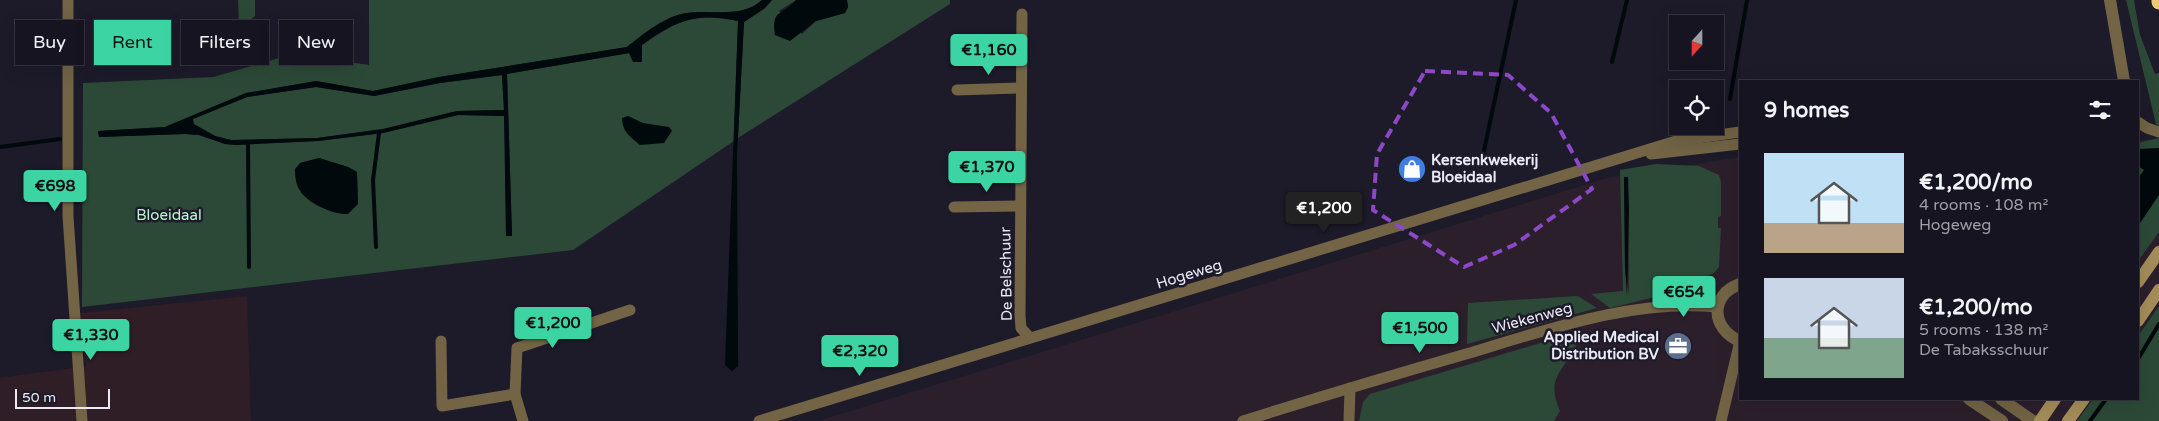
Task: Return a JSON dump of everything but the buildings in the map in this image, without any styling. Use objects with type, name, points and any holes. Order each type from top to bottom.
[{"type":"main road","points":[[2139,281],[2159,252]]},
{"type":"main road","points":[[2139,320],[2159,290]]},
{"type":"main road","points":[[2040,421],[2054,400]]},
{"type":"main road","points":[[2068,421],[2083,400]]},
{"type":"street","points":[[68,0],[68,216],[82,421]]},
{"type":"street","points":[[2110,0],[2124,80]]},
{"type":"street","name":"De Belschuur","points":[[1022,14],[1020,322],[1030,338]]},
{"type":"street","points":[[958,90],[1021,88]]},
{"type":"street","points":[[2139,123],[2159,132]]},
{"type":"street","name":"Hogeweg","points":[[759,421],[1676,141],[1739,132]]},
{"type":"street","name":"Hogeweg","points":[[1627,156],[1739,144]]},
{"type":"street","name":"De Belschuur","points":[[954,206],[1020,206]]},
{"type":"street","points":[[1739,285],[1724,294],[1718,307],[1718,316],[1725,332],[1739,340]]},
{"type":"street","name":"Wiekenweg","points":[[1243,421],[1559,326],[1650,308],[1686,304],[1718,307]]},
{"type":"street","points":[[523,421],[515,394],[517,348],[630,310]]},
{"type":"street","points":[[441,341],[442,406],[515,394]]},
{"type":"street","points":[[1721,421],[1739,345]]},
{"type":"street","points":[[1350,388],[1350,421]]},
{"type":"street","points":[[1970,400],[2002,421]]},
{"type":"street","points":[[2002,400],[2033,421]]},
{"type":"highlighted area","points":[[1425,71],[1508,75],[1551,113],[1592,189],[1514,245],[1464,267],[1373,210],[1377,154]]},
{"type":"shaded area","points":[[762,0],[772,0],[765,8],[744,22],[737,155],[738,366],[732,371],[725,365],[738,21],[723,18],[698,18],[676,24],[642,45],[642,62],[633,62],[629,53],[507,74],[512,236],[506,236],[504,116],[458,115],[383,133],[318,141],[236,145],[225,144],[199,135],[185,134],[99,137],[98,131],[165,127],[246,93],[316,81],[373,91],[439,77],[627,47],[656,26],[679,15],[697,12],[736,11],[754,6]],"holes":[[[502,75],[504,110],[457,111],[383,129],[317,138],[231,140],[215,136],[194,124],[193,119],[247,97],[316,87],[374,96],[440,83]]]},
{"type":"shaded area","points":[[796,0],[847,0],[848,7],[845,13],[816,21],[790,41],[775,35],[774,26],[776,16]]},
{"type":"shaded area","points":[[628,116],[643,123],[669,127],[672,131],[664,143],[640,145],[623,127],[622,118]]},
{"type":"shaded area","points":[[2159,139],[2159,421],[818,421],[1607,178],[1739,157],[1739,400],[2139,400],[2139,140]]},
{"type":"shaded area","points":[[2159,148],[2159,195],[2139,225],[2139,177],[2144,170],[2139,167],[2139,149]]},
{"type":"shaded area","points":[[319,158],[348,167],[357,172],[358,204],[348,214],[336,213],[322,208],[310,201],[299,190],[295,169],[300,163]]},
{"type":"shaded area","points":[[1624,177],[1628,177],[1629,211],[1627,297],[1625,266]]},
{"type":"shaded area","points":[[247,296],[251,421],[0,421],[0,378],[86,366],[80,313]]},
{"type":"green space","points":[[238,0],[255,0],[255,16],[250,20],[239,20]]},
{"type":"green space","name":"Bloeidaal","points":[[369,0],[762,0],[754,6],[736,11],[697,12],[679,15],[655,26],[627,47],[439,77],[373,91],[316,81],[246,93],[165,127],[98,131],[99,137],[199,135],[225,144],[236,145],[318,141],[383,133],[458,115],[505,116],[506,236],[512,235],[507,74],[630,53],[642,61],[641,46],[676,24],[686,20],[710,17],[738,21],[734,141],[573,250],[82,307],[83,83],[213,77],[255,65],[269,65],[269,61],[279,58],[279,65],[353,65],[353,63],[369,65]],"holes":[[[319,158],[348,167],[357,172],[358,204],[344,214],[318,204],[301,193],[300,163]]]},
{"type":"green space","points":[[772,0],[796,0],[779,11],[802,34],[816,21],[845,13],[848,7],[847,0],[950,0],[950,4],[738,138],[744,22],[765,8]]},
{"type":"green space","points":[[2126,0],[2134,0],[2140,35],[2155,74],[2159,73],[2159,126],[2156,124]]},
{"type":"green space","points":[[502,75],[504,110],[457,111],[383,129],[317,138],[231,140],[215,136],[193,124],[193,119],[247,97],[316,87],[374,96],[440,83]]},
{"type":"green space","points":[[2159,138],[2159,232],[2139,260],[2139,143]]},
{"type":"green space","points":[[1656,164],[1699,166],[1719,175],[1721,182],[1721,216],[1718,217],[1718,228],[1721,228],[1719,267],[1714,273],[1701,279],[1699,283],[1676,291],[1676,279],[1669,281],[1675,292],[1610,308],[1591,294],[1623,291],[1620,170]],"holes":[[[1624,177],[1628,177],[1629,296],[1625,266]]]},
{"type":"green space","points":[[1578,296],[1597,308],[1467,344],[1468,303]]},
{"type":"green space","points":[[2159,306],[2159,421],[2077,421],[2092,400],[2139,400],[2139,335]]},
{"type":"green space","points":[[1570,335],[1576,344],[1555,385],[1556,401],[1560,411],[1554,421],[1359,421],[1363,402],[1370,394]]},
{"type":"waterway","points":[[1482,160],[1516,0]]},
{"type":"waterway","points":[[1612,62],[1627,0]]},
{"type":"waterway","points":[[1730,99],[1747,0]]},
{"type":"waterway","points":[[376,247],[373,180],[379,133]]},
{"type":"waterway","points":[[0,147],[60,139]]},
{"type":"waterway","points":[[248,144],[249,267]]},
{"type":"waterway","points":[[2139,357],[2159,324]]},
{"type":"waterway","points":[[2090,421],[2105,400]]},
{"type":"place","name":"Kersenkwekerij Bloeidaal","points":[[1412,169]]},
{"type":"place","name":"Applied Medical Distribution BV","points":[[1678,346]]}]
